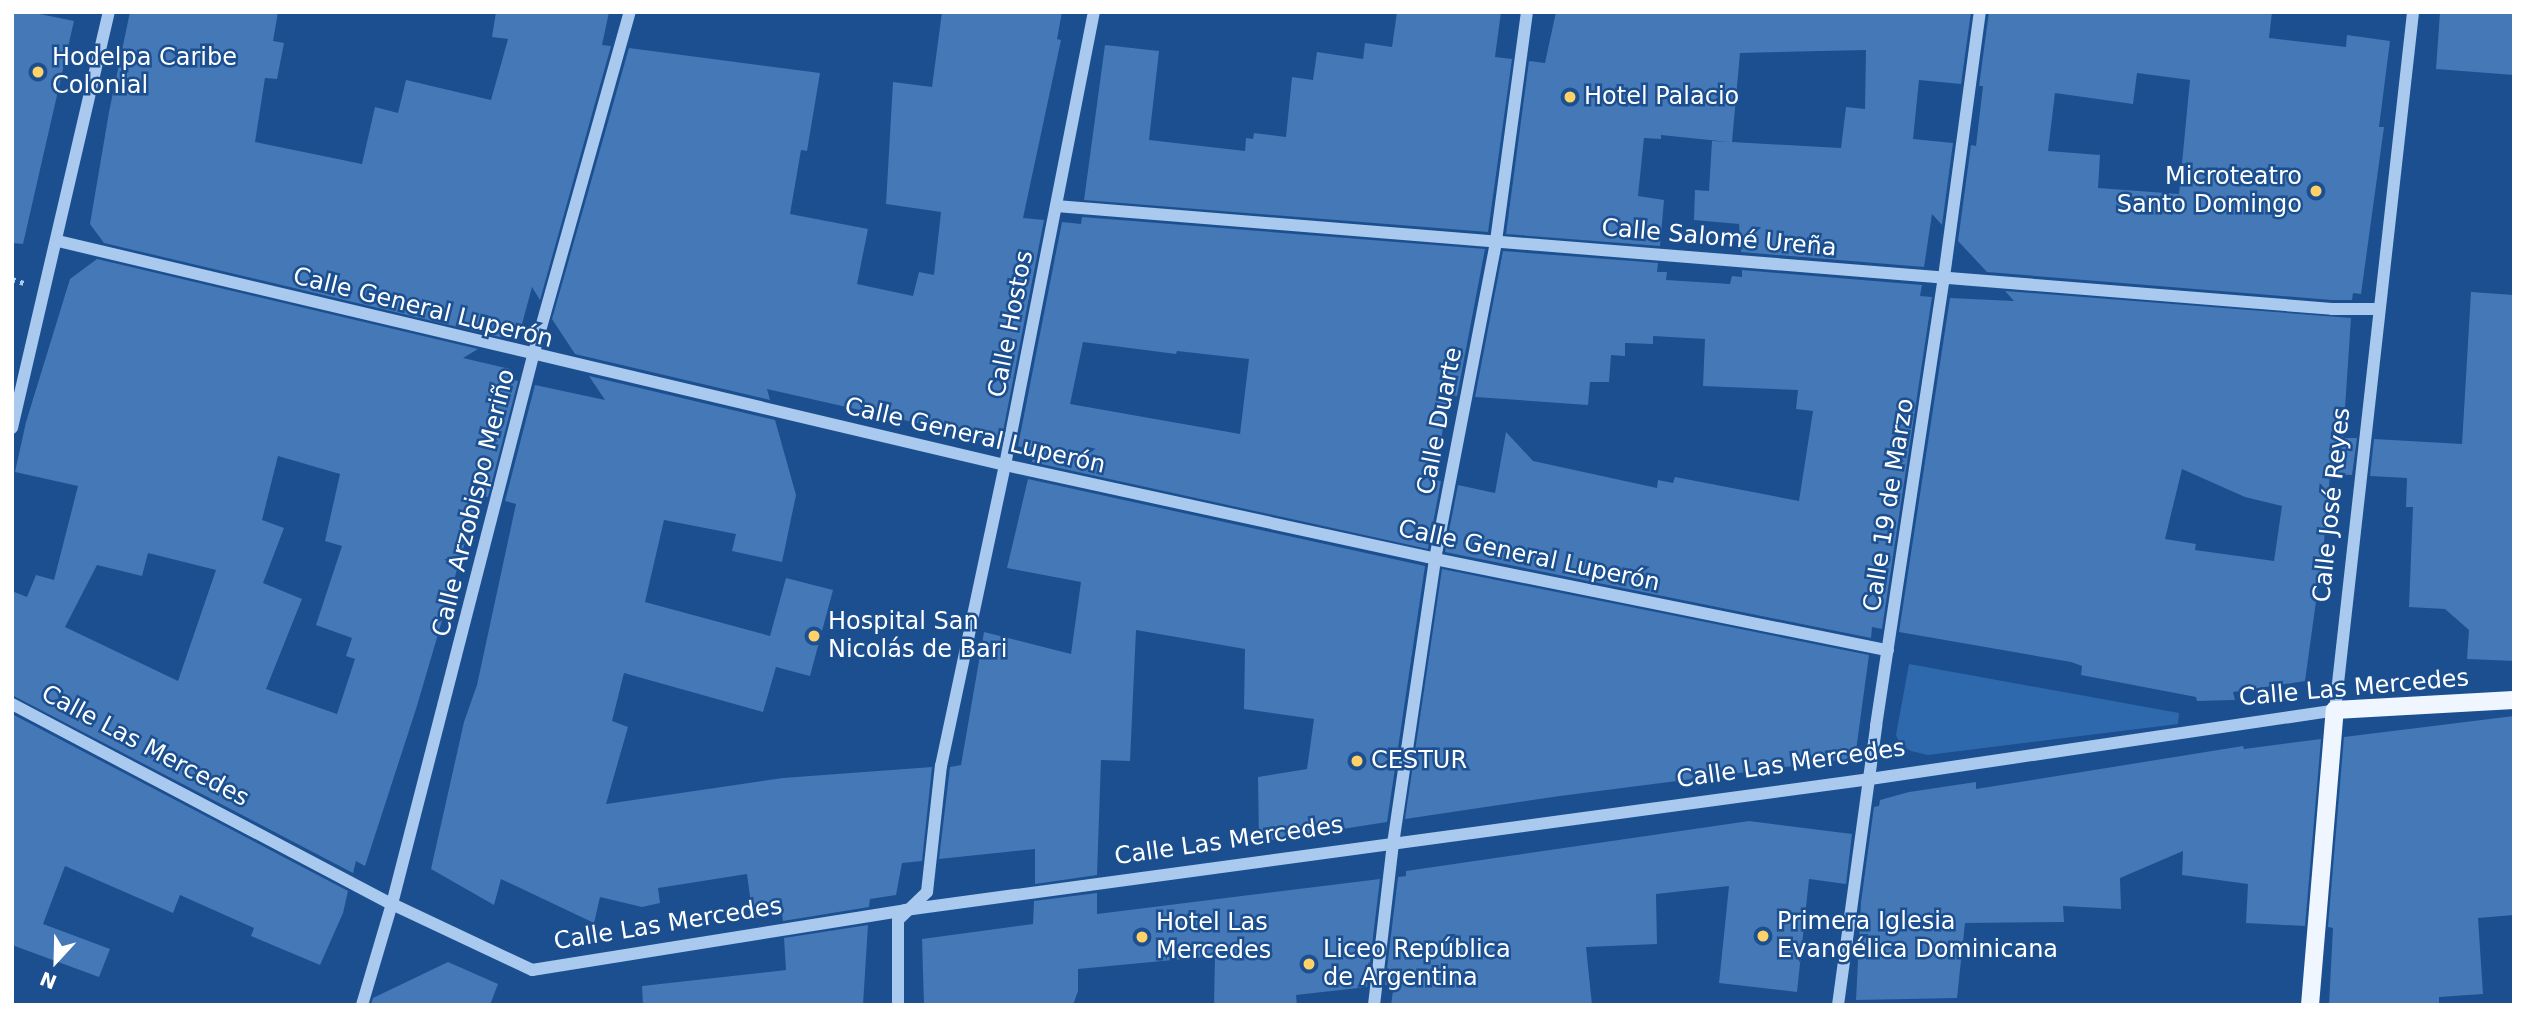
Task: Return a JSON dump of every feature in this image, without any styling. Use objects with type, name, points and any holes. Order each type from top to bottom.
[{"type":"main road","name":"Calle Las Mercedes","points":[[2335,710],[2514,700]]},
{"type":"main road","name":"Calle José Reyes","points":[[2310,1005],[2335,710]]},
{"type":"street","points":[[12,428],[58,241],[109,12]]},
{"type":"street","name":"Calle Arzobispo Meriño","points":[[362,1005],[392,904],[533,356],[630,12]]},
{"type":"street","name":"Calle Hostos","points":[[905,910],[927,892],[941,766],[1005,465],[1094,12]]},
{"type":"street","name":"Calle Duarte","points":[[1374,1005],[1393,844],[1435,559],[1496,241],[1527,12]]},
{"type":"street","name":"Calle 19 de Marzo","points":[[1839,1005],[1980,12]]},
{"type":"street","name":"Calle José Reyes","points":[[2335,710],[2413,12]]},
{"type":"street","name":"Calle Salomé Ureña","points":[[1056,206],[2332,309],[2378,309]]},
{"type":"street","name":"Calle General Luperón","points":[[58,241],[533,356],[1005,465],[1435,559],[1888,650]]},
{"type":"street","name":"Calle Las Mercedes","points":[[12,704],[392,904],[532,971],[905,910],[1870,779],[2335,710]]},
{"type":"street","points":[[898,1005],[898,920],[905,910]]},
{"type":"shaded area","points":[[1909,664],[2179,713],[2178,724],[1928,755],[1911,751],[1900,744],[1896,735]]},
{"type":"building","name":"Hodelpa Caribe Colonial","points":[[12,12],[30,12],[74,21],[23,244],[12,243]]},
{"type":"building","points":[[130,12],[278,12],[273,41],[284,43],[277,79],[265,78],[255,142],[362,164],[375,107],[398,113],[406,80],[491,100],[508,39],[492,37],[496,12],[609,12],[602,45],[611,46],[540,300],[532,287],[522,324],[500,337],[104,243],[90,224]]},
{"type":"building","points":[[942,12],[1062,12],[1057,39],[1061,40],[1023,218],[1044,220],[1001,442],[767,389],[770,400],[575,354],[552,319],[629,48],[820,73],[807,151],[801,150],[790,214],[868,229],[857,284],[913,296],[919,272],[934,275],[941,212],[886,204],[893,82],[932,87]]},
{"type":"building","points":[[1397,12],[1501,12],[1495,57],[1512,59],[1488,232],[1084,200],[1105,45],[1159,51],[1149,140],[1245,151],[1246,138],[1253,139],[1254,133],[1286,137],[1292,77],[1313,80],[1317,52],[1363,59],[1365,43],[1392,47]]},
{"type":"building","points":[[1556,12],[1971,12],[1961,84],[1919,80],[1913,139],[1953,143],[1942,225],[1932,214],[1924,267],[1741,252],[1739,224],[1694,220],[1695,190],[1709,191],[1712,141],[1729,142],[1661,135],[1661,139],[1644,138],[1638,196],[1664,200],[1660,246],[1506,234],[1529,61],[1545,63]],"holes":[[[1866,50],[1865,109],[1846,107],[1841,148],[1732,142],[1740,53]]]},
{"type":"building","points":[[1989,12],[2272,12],[2269,38],[2346,47],[2347,35],[2390,41],[2379,127],[2384,127],[2361,294],[2353,293],[2352,300],[2332,300],[1987,272],[1958,241],[1971,145],[1976,146],[1983,86],[1979,86]],"holes":[[[2137,73],[2190,80],[2179,194],[2098,188],[2100,155],[2048,151],[2055,93],[2133,104]]]},
{"type":"building","points":[[2440,12],[2514,12],[2514,75],[2436,69]]},
{"type":"building","points":[[1082,217],[1485,249],[1457,396],[1448,395],[1435,480],[1441,481],[1428,549],[1032,462],[1034,452],[1018,446],[1062,222],[1081,224]],"holes":[[[1083,342],[1176,354],[1177,351],[1249,359],[1240,434],[1070,404]]]},
{"type":"building","points":[[1503,251],[1658,263],[1657,272],[1667,272],[1666,280],[1730,284],[1732,276],[1742,277],[1742,270],[1922,285],[1920,296],[1932,297],[1882,629],[1872,627],[1871,638],[1445,552],[1458,485],[1495,493],[1506,432],[1533,461],[1657,488],[1658,480],[1673,483],[1675,477],[1799,501],[1813,411],[1796,409],[1798,390],[1703,386],[1705,339],[1653,336],[1653,344],[1625,343],[1625,356],[1611,355],[1609,382],[1590,382],[1588,405],[1475,397]]},
{"type":"building","points":[[97,259],[478,349],[463,358],[510,369],[508,379],[518,381],[488,497],[479,495],[416,709],[365,866],[356,861],[353,873],[12,695],[12,591],[27,597],[36,575],[54,580],[78,486],[15,472],[26,422],[70,279]],"holes":[[[278,456],[340,474],[325,541],[342,546],[316,625],[352,638],[346,656],[355,659],[337,714],[266,689],[302,599],[263,583],[284,528],[262,520]],[[148,553],[216,570],[178,681],[65,627],[97,565],[142,576]]]},
{"type":"building","points":[[2005,291],[2351,318],[2343,438],[2357,438],[2352,475],[2330,474],[2320,587],[2305,681],[2233,692],[2235,700],[2197,701],[2196,697],[2081,675],[2082,666],[2071,662],[1899,632],[1950,298],[2014,301]],"holes":[[[2182,469],[2245,497],[2282,506],[2274,561],[2195,550],[2196,544],[2165,539]]]},
{"type":"building","points":[[2471,292],[2514,295],[2514,661],[2467,659],[2469,630],[2445,609],[2409,607],[2413,507],[2406,507],[2407,478],[2370,476],[2374,439],[2462,444]]},
{"type":"building","points":[[589,376],[775,420],[796,495],[782,562],[732,551],[736,534],[664,520],[645,602],[770,636],[786,578],[833,590],[810,676],[776,667],[763,712],[624,673],[612,721],[628,727],[606,804],[783,778],[932,767],[922,861],[902,863],[896,895],[870,899],[869,907],[783,921],[782,914],[753,919],[747,874],[658,888],[660,903],[642,907],[600,897],[594,923],[501,879],[494,905],[431,869],[464,722],[477,685],[516,504],[505,501],[535,385],[605,400]]},
{"type":"building","points":[[1028,479],[1425,566],[1387,822],[1259,842],[1258,777],[1307,769],[1314,719],[1244,709],[1245,649],[1136,630],[1130,761],[1101,760],[1097,875],[1035,884],[1035,849],[939,859],[950,767],[961,765],[984,632],[1071,654],[1081,582],[1007,568]]},
{"type":"building","points":[[1442,569],[1869,655],[1855,758],[1405,819]]},
{"type":"building","points":[[12,714],[348,891],[343,913],[320,965],[251,936],[254,928],[180,895],[173,913],[65,866],[43,924],[110,949],[99,977],[12,945]]},
{"type":"building","points":[[2514,716],[2514,915],[2478,918],[2483,994],[2439,997],[2439,1005],[2329,1005],[2333,928],[2328,927],[2344,737]]},
{"type":"building","points":[[2321,739],[2305,926],[2246,923],[2248,884],[2182,875],[2183,851],[2120,878],[2121,909],[2063,906],[2064,922],[1965,923],[1957,998],[1856,1000],[1861,902],[1874,807],[1879,806],[1880,800],[1909,792],[1976,782],[1976,789],[2243,746],[2244,749]]},
{"type":"building","points":[[1749,821],[1852,834],[1846,884],[1809,879],[1797,992],[1719,983],[1729,886],[1656,894],[1657,944],[1586,947],[1592,1005],[1391,1005],[1394,984],[1385,985],[1398,877],[1406,876],[1406,871]]},
{"type":"building","points":[[1380,879],[1367,987],[1296,995],[1297,1005],[1214,1005],[1215,956],[1078,969],[1078,991],[1073,1005],[924,1005],[922,939],[1033,924],[1034,901],[1097,893],[1097,914]]},
{"type":"building","points":[[868,925],[863,1005],[643,1005],[642,986],[786,970],[784,938]]},
{"type":"building","points":[[448,962],[498,984],[490,1005],[371,1005],[373,998]]},
{"type":"place","name":"Hodelpa Caribe Colonial","points":[[38,72]]},
{"type":"place","name":"Hotel Palacio","points":[[1570,97]]},
{"type":"place","name":"Microteatro Santo Domingo","points":[[2316,191]]},
{"type":"place","name":"Hospital San Nicolás de Bari","points":[[814,636]]},
{"type":"place","name":"CESTUR","points":[[1357,761]]},
{"type":"place","name":"Primera Iglesia Evangélica Dominicana","points":[[1763,936]]},
{"type":"place","name":"Hotel Las Mercedes","points":[[1142,937]]},
{"type":"place","name":"Liceo República de Argentina","points":[[1309,964]]}]
